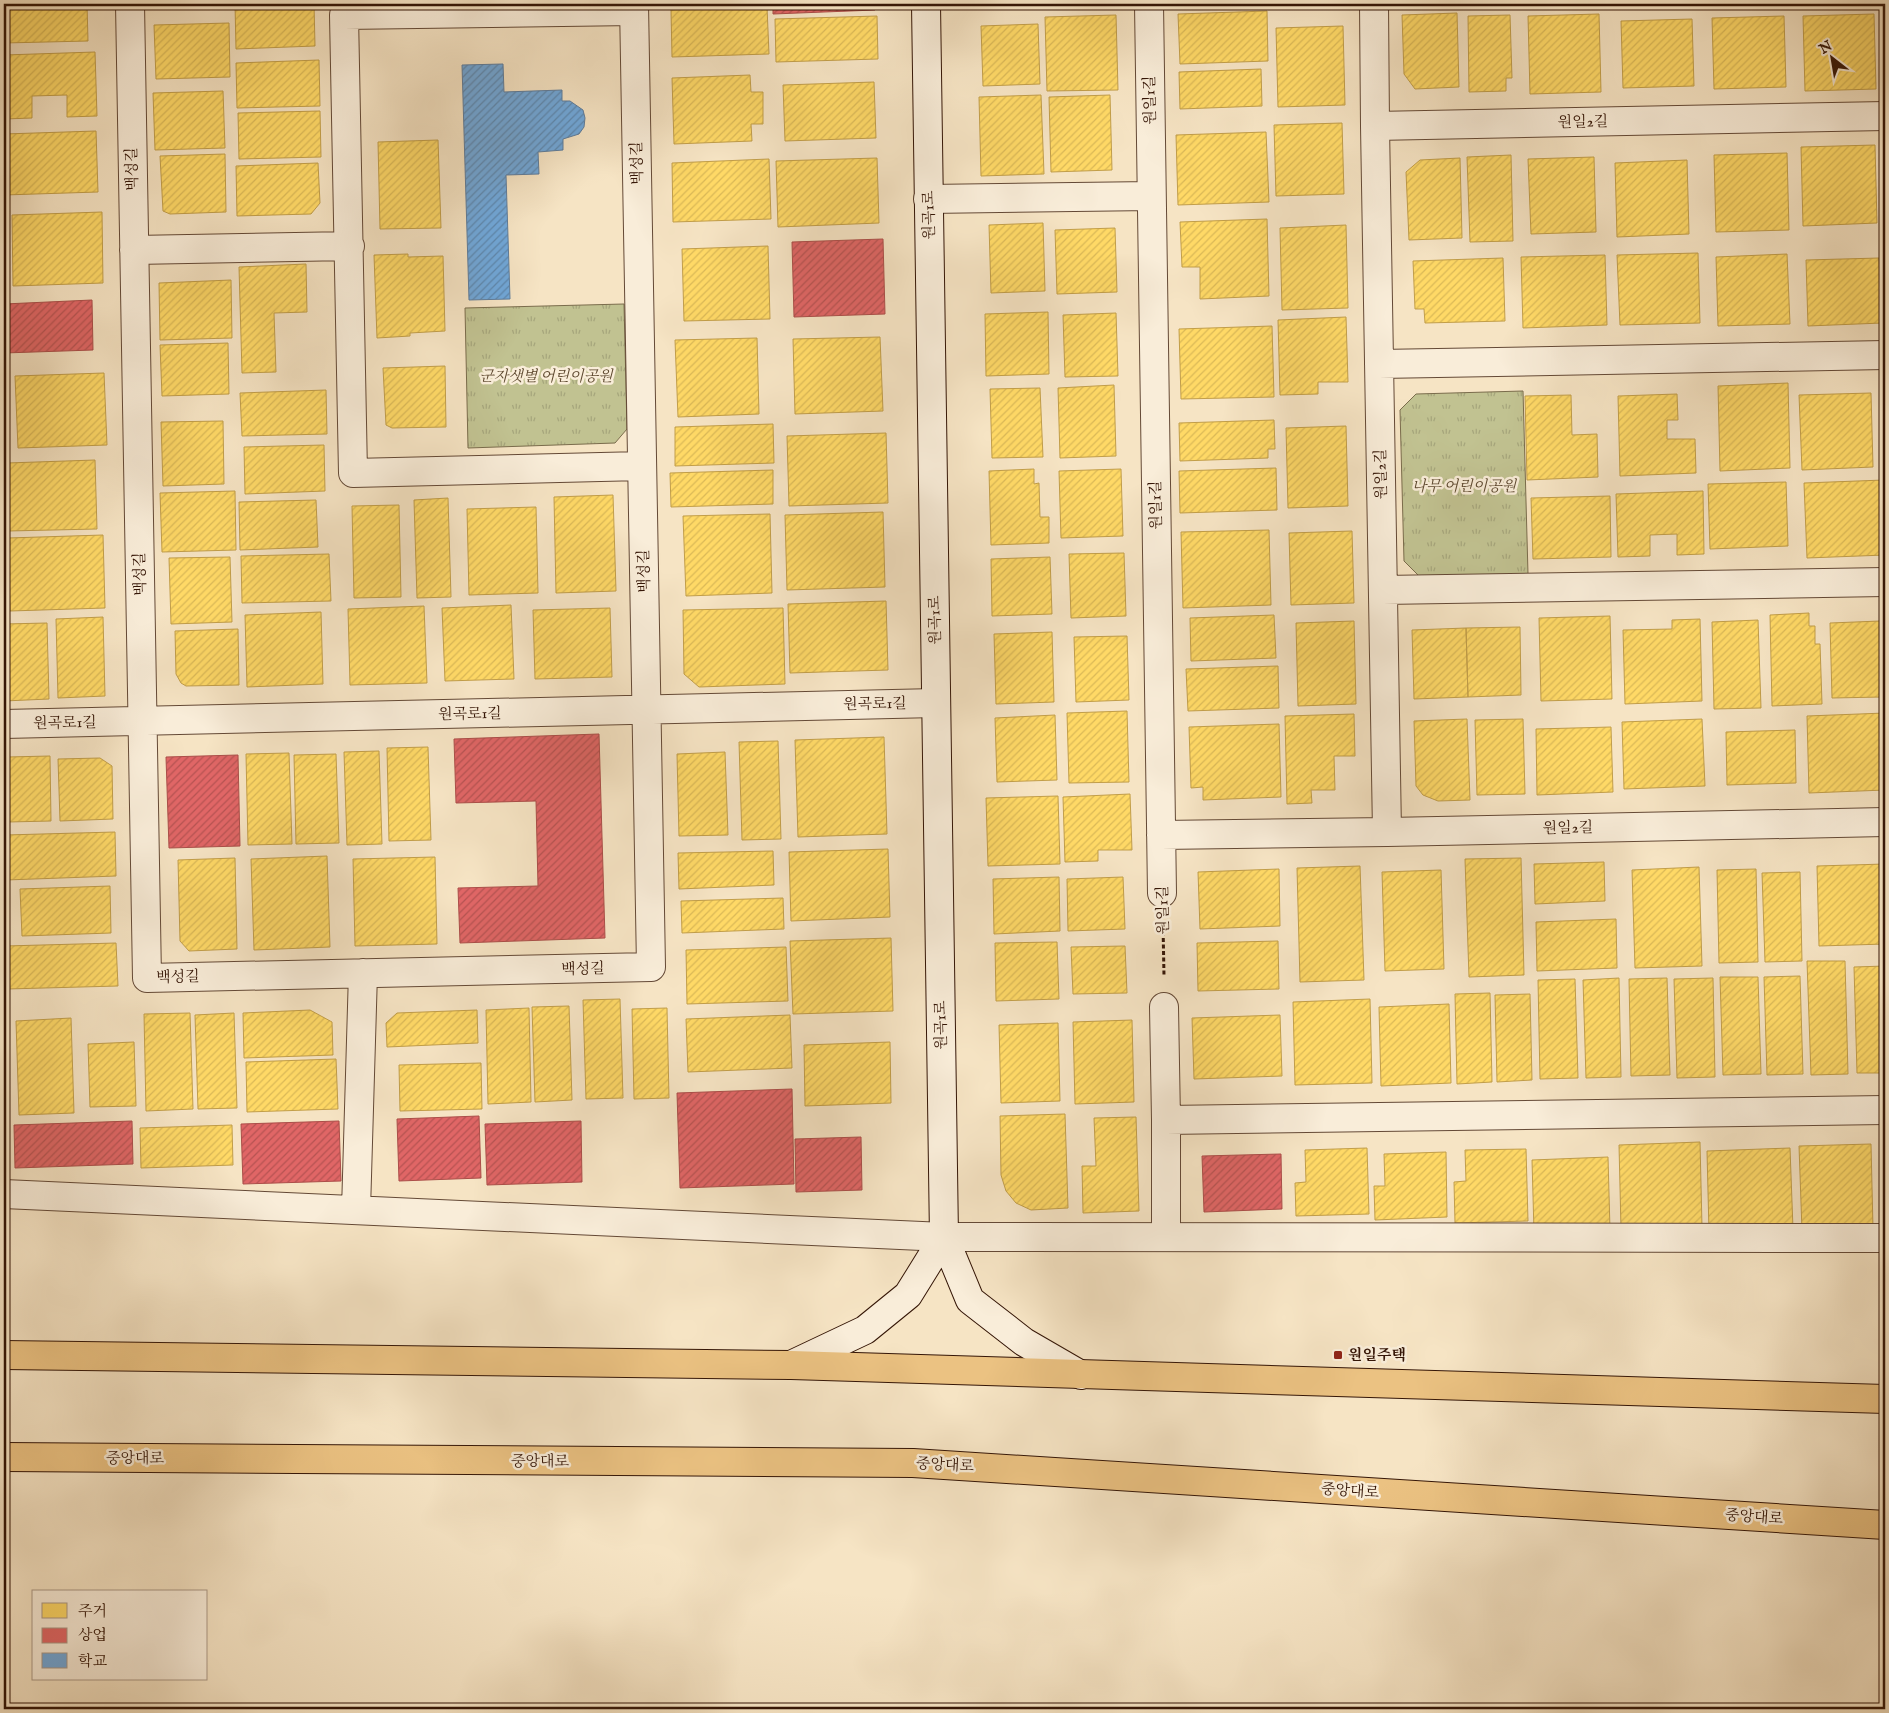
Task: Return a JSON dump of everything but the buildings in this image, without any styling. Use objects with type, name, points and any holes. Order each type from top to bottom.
[{"type":"main road","points":[[10,1351],[791,1365],[1885,1399]]},
{"type":"main road","name":"중앙대로","points":[[4,1457],[913,1463],[1885,1525]]},
{"type":"street","name":"백성길","points":[[130,4],[147,978],[651,967],[634,8],[344,16],[353,473],[642,466]]},
{"type":"street","name":"원곡1로","points":[[926,4],[944,1237]]},
{"type":"street","name":"원일1길","points":[[1149,4],[1162,893]]},
{"type":"street","points":[[1374,4],[1376,126]]},
{"type":"street","name":"원일2길","points":[[1885,116],[1376,126],[1386,832],[1885,822]]},
{"type":"street","points":[[928,199],[1151,196]]},
{"type":"street","points":[[134,250],[350,246]]},
{"type":"street","points":[[1379,364],[1885,355]]},
{"type":"street","points":[[1383,590],[1885,582]]},
{"type":"street","name":"원곡로1길","points":[[4,724],[936,703]]},
{"type":"street","points":[[1162,835],[1386,832]]},
{"type":"street","points":[[356,1210],[363,974]]},
{"type":"street","points":[[1164,1007],[1166,1237]]},
{"type":"street","points":[[1166,1120],[1885,1110]]},
{"type":"street","points":[[4,1194],[944,1237],[1885,1238]]},
{"type":"street","points":[[791,1365],[865,1330],[901,1301],[908,1295],[944,1237]]},
{"type":"street","points":[[944,1237],[970,1300],[1024,1342],[1081,1375]]},
{"type":"path","name":"원일1길","points":[[1162,893],[1164,1007]]},
{"type":"green space","name":"군자샛별 어린이공원","points":[[624,304],[627,429],[615,443],[468,448],[465,308]]},
{"type":"green space","name":"나무 어린이공원","points":[[1523,391],[1528,574],[1420,577],[1404,561],[1400,410],[1416,394]]},
{"type":"place","name":"원일주택","points":[[1338,1355]]}]
